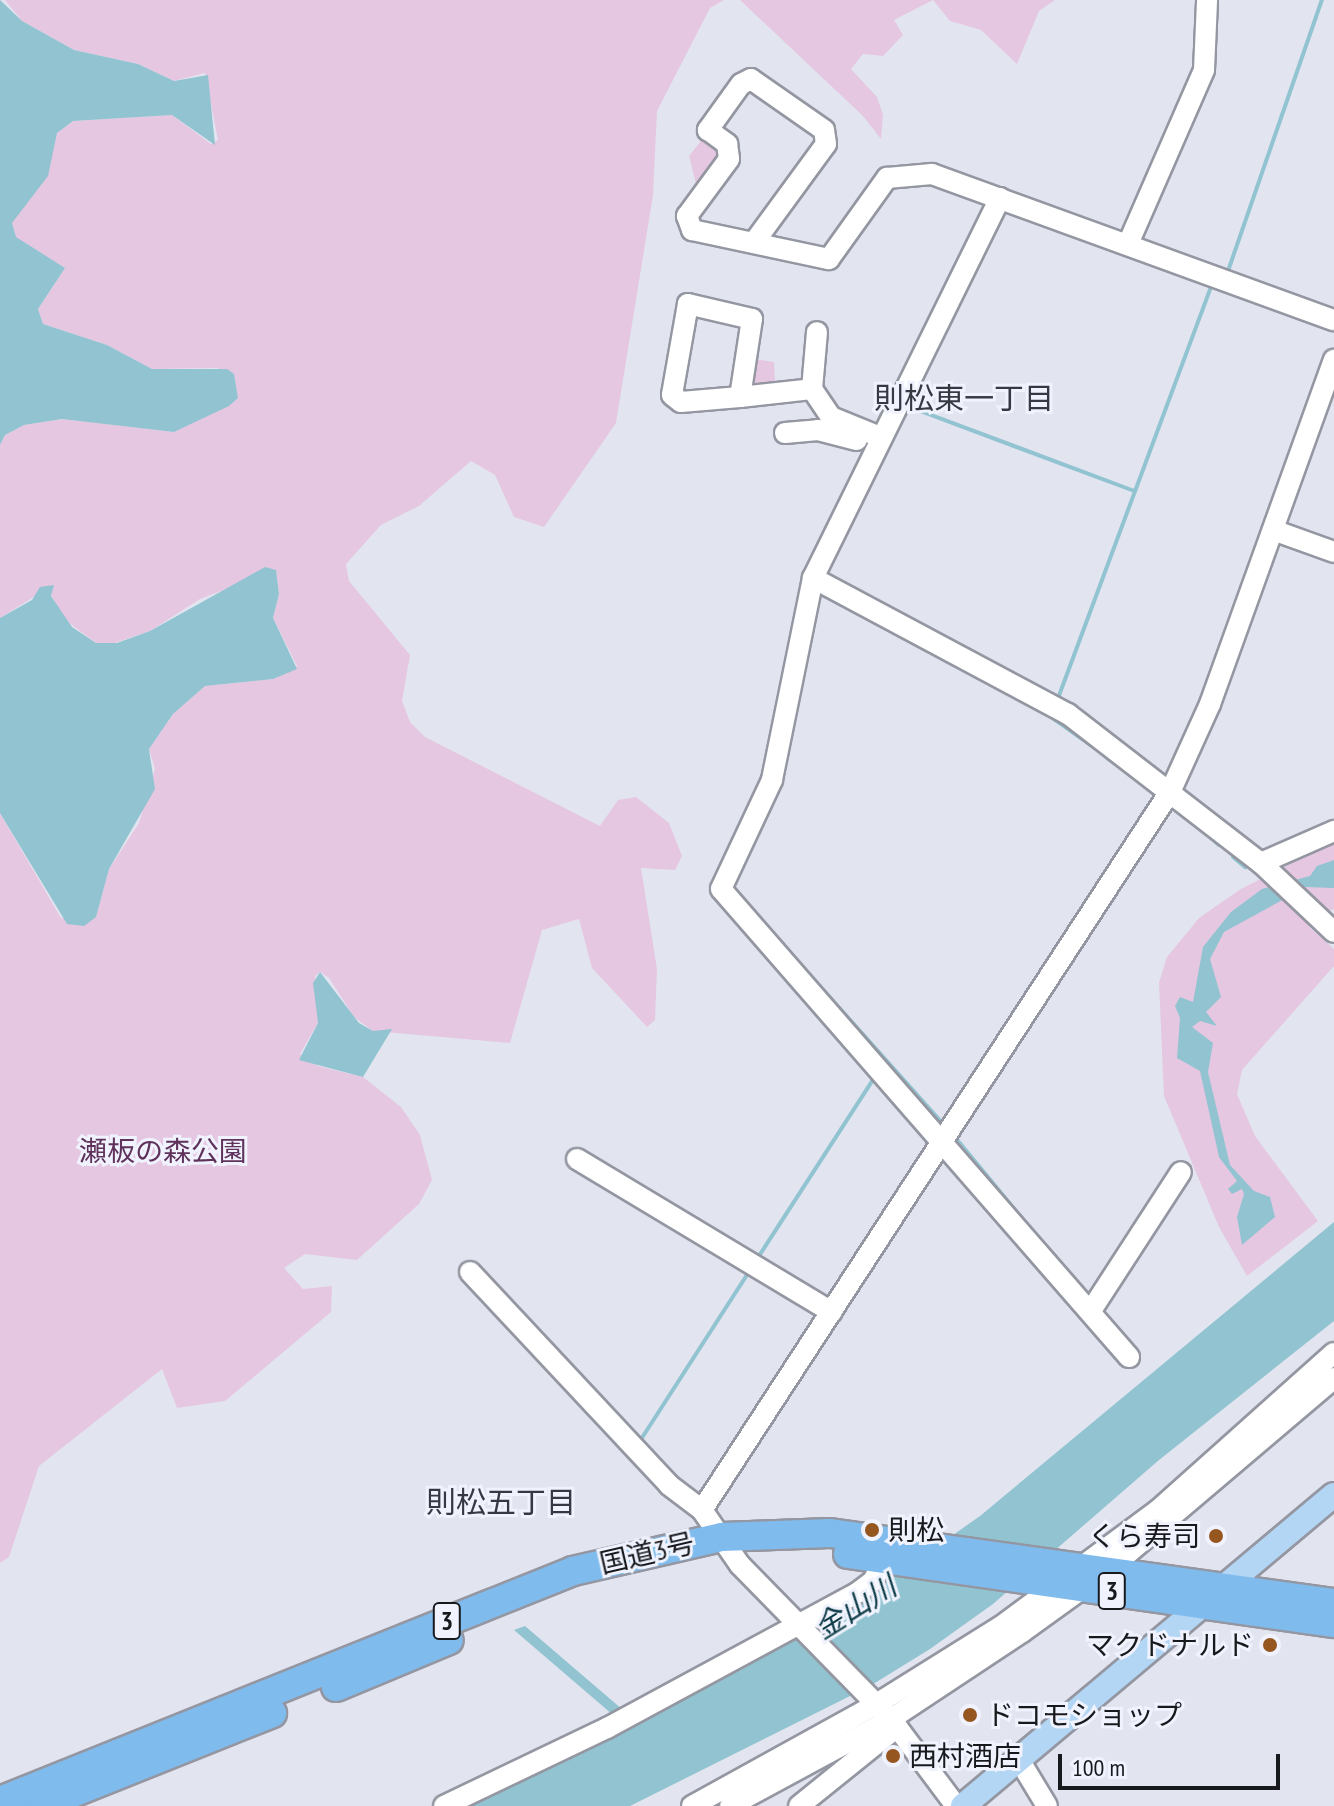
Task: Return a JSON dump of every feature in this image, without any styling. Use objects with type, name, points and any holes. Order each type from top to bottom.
[{"type":"highway","name":"国道3号","points":[[0,1801],[573,1571],[726,1544],[830,1533],[916,1542],[1042,1576]]},
{"type":"highway","name":"国道3号","points":[[40,1806],[550,1598],[726,1544],[815,1550],[1042,1576],[1092,1575],[1224,1586],[1334,1603]]},
{"type":"highway","name":"国道3号","points":[[1092,1575],[1198,1604],[1334,1623]]},
{"type":"main road","points":[[963,1806],[1198,1604],[1334,1495]]},
{"type":"street","points":[[1128,244],[1204,70],[1207,0]]},
{"type":"street","points":[[755,241],[826,144],[824,130],[751,79],[741,84],[708,130],[727,144],[729,159],[687,216],[692,230],[829,259],[887,178],[932,174],[1334,320]]},
{"type":"street","points":[[1000,198],[813,578],[772,780],[721,889],[881,1067],[949,1131],[1075,1296],[1092,1309],[1129,1357]]},
{"type":"street","points":[[740,397],[752,319],[688,304],[672,395],[681,402],[740,397],[812,389]]},
{"type":"street","points":[[817,332],[812,389],[831,417],[878,443]]},
{"type":"street","points":[[702,1510],[1171,790],[1210,704],[1334,360]]},
{"type":"street","points":[[785,433],[818,430],[878,443]]},
{"type":"street","points":[[1273,530],[1334,552]]},
{"type":"street","points":[[813,578],[1068,714],[1171,790],[1261,863],[1334,932]]},
{"type":"street","points":[[1261,863],[1334,831]]},
{"type":"street","points":[[577,1159],[832,1312]]},
{"type":"street","points":[[1092,1309],[1181,1172]]},
{"type":"street","points":[[470,1272],[669,1485],[702,1510],[726,1544],[796,1626],[894,1723],[956,1806]]},
{"type":"street","points":[[1092,1575],[1334,1353]]},
{"type":"street","points":[[799,1806],[894,1723],[1324,1399],[1334,1378]]},
{"type":"street","points":[[444,1806],[607,1728],[857,1593],[873,1581],[889,1559]]},
{"type":"street","points":[[692,1806],[875,1705],[1000,1627],[1042,1576]]},
{"type":"street","points":[[730,1806],[894,1723]]},
{"type":"street","points":[[1018,1758],[1047,1806]]},
{"type":"green space","name":"瀬板の森公園","points":[[5,0],[724,0],[710,8],[657,111],[653,195],[616,423],[544,527],[514,517],[495,475],[471,461],[419,506],[381,525],[346,564],[349,581],[410,655],[402,701],[410,722],[425,737],[600,826],[618,800],[636,797],[669,823],[682,856],[675,870],[641,868],[657,969],[655,1020],[647,1027],[592,968],[579,919],[542,930],[510,1043],[373,1031],[354,1017],[329,978],[320,972],[315,976],[318,1023],[300,1054],[318,1066],[363,1077],[401,1107],[420,1135],[432,1180],[419,1204],[357,1260],[305,1254],[284,1268],[303,1289],[332,1286],[331,1312],[225,1401],[177,1408],[162,1369],[39,1466],[9,1557],[0,1563],[0,813],[61,918],[96,917],[109,869],[139,823],[155,769],[149,749],[173,714],[205,686],[273,679],[297,666],[273,618],[279,594],[276,570],[200,599],[150,631],[109,645],[96,643],[65,620],[51,595],[53,585],[0,618],[0,445],[5,435],[24,425],[63,419],[174,432],[238,398],[234,374],[217,368],[152,369],[107,345],[43,324],[38,309],[65,268],[15,237],[12,223],[40,182],[57,133],[73,121],[172,115],[211,144],[218,140],[205,73],[174,81],[138,64],[74,50],[22,21]]},
{"type":"green space","points":[[740,0],[933,0],[894,20],[903,35],[883,56],[863,54],[851,69],[877,97],[883,115],[881,139],[863,116]]},
{"type":"green space","points":[[933,0],[1055,0],[1039,11],[1017,64],[981,30],[950,21]]},
{"type":"green space","points":[[704,137],[721,148],[722,157],[698,192],[689,156]]},
{"type":"green space","points":[[754,359],[774,362],[775,383],[749,386]]},
{"type":"green space","points":[[1334,842],[1334,909],[1317,916],[1309,927],[1334,949],[1334,966],[1242,1070],[1237,1094],[1255,1136],[1318,1221],[1247,1276],[1219,1227],[1164,1096],[1159,983],[1167,957],[1199,918],[1241,889]]},
{"type":"water","points":[[0,0],[22,21],[74,50],[138,64],[174,81],[208,75],[215,145],[172,115],[73,121],[57,133],[48,176],[12,223],[16,237],[65,268],[38,309],[43,324],[107,345],[152,369],[227,369],[234,374],[238,398],[229,406],[174,432],[62,419],[24,425],[5,435],[0,445]]},
{"type":"water","points":[[265,567],[276,570],[279,594],[273,618],[297,669],[273,679],[205,686],[173,714],[149,749],[155,789],[109,869],[96,917],[84,926],[67,924],[0,813],[0,618],[32,600],[40,587],[54,585],[51,596],[72,627],[96,643],[117,643],[150,631]]},
{"type":"water","points":[[1334,860],[1334,888],[1306,887],[1224,932],[1210,959],[1221,997],[1206,1012],[1217,1026],[1200,1021],[1192,1027],[1213,1043],[1208,1072],[1230,1165],[1254,1191],[1270,1197],[1275,1217],[1242,1245],[1237,1217],[1244,1194],[1242,1189],[1232,1194],[1228,1189],[1237,1181],[1219,1157],[1200,1071],[1177,1058],[1180,1018],[1175,1006],[1180,997],[1193,1002],[1203,947],[1231,912],[1262,889],[1310,876],[1317,866]]},
{"type":"water","points":[[320,972],[359,1023],[373,1031],[392,1029],[363,1077],[299,1060],[318,1023],[313,983]]},
{"type":"water","name":"金山川","points":[[1334,1222],[1334,1321],[1159,1460],[993,1604],[930,1649],[870,1686],[630,1806],[464,1806],[741,1669],[876,1589],[980,1516]]},
{"type":"water","points":[[525,1626],[623,1710],[613,1715],[514,1630]]},
{"type":"waterway","points":[[1228,271],[1322,0]]},
{"type":"waterway","points":[[1057,701],[1212,284]]},
{"type":"waterway","points":[[907,406],[1134,491]]},
{"type":"waterway","points":[[1054,719],[1096,749]]},
{"type":"waterway","points":[[1107,758],[1134,777]]},
{"type":"waterway","points":[[1209,836],[1219,845]]},
{"type":"waterway","points":[[1233,857],[1245,867]]},
{"type":"waterway","points":[[775,936],[945,1126]]},
{"type":"waterway","points":[[757,1259],[876,1075]]},
{"type":"waterway","points":[[954,1136],[1040,1240]]},
{"type":"waterway","points":[[638,1444],[750,1270]]},
{"type":"place","name":"則松","points":[[872,1530]]},
{"type":"place","name":"くら寿司","points":[[1216,1536]]},
{"type":"place","name":"マクドナルド","points":[[1270,1645]]},
{"type":"place","name":"ドコモショップ","points":[[970,1715]]},
{"type":"place","name":"西村酒店","points":[[893,1756]]},
{"type":"district","name":"則松東一丁目","points":[[964,398]]},
{"type":"district","name":"則松五丁目","points":[[501,1502]]}]
